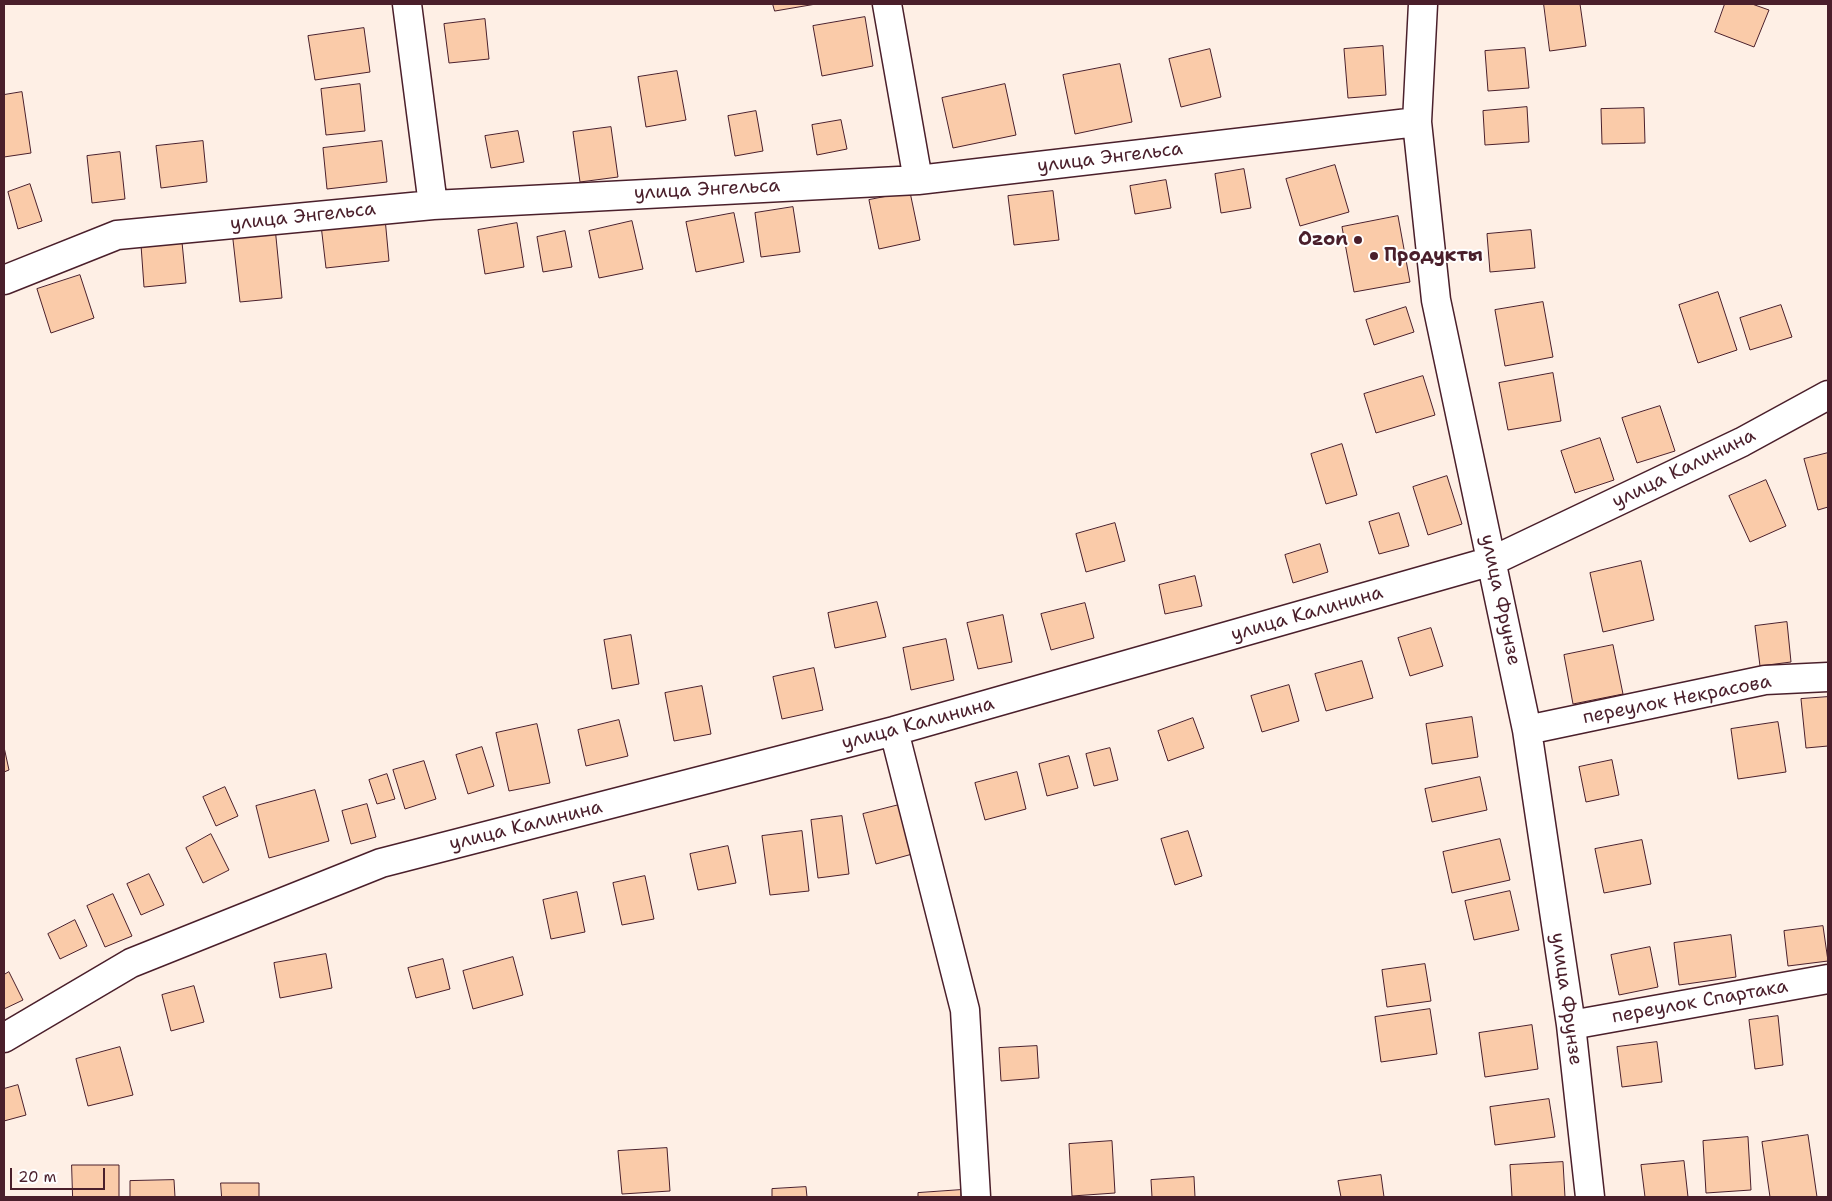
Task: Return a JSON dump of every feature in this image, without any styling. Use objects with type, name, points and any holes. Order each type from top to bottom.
[{"type":"street","points":[[406,4],[433,204]]},
{"type":"street","points":[[887,4],[918,180]]},
{"type":"street","name":"улица Фрунзе","points":[[1423,4],[1417,122],[1436,300],[1528,730],[1571,1024],[1590,1197]]},
{"type":"street","name":"улица Энгельса","points":[[4,280],[117,235],[433,204],[918,180],[1417,122]]},
{"type":"street","name":"улица Калинина","points":[[4,1038],[131,963],[381,863],[894,731],[1492,561],[1742,442],[1828,395]]},
{"type":"street","name":"переулок Некрасова","points":[[1528,730],[1765,680],[1828,677]]},
{"type":"street","points":[[894,731],[965,1010],[976,1197]]},
{"type":"street","name":"переулок Спартака","points":[[1571,1024],[1828,979]]},
{"type":"building","points":[[773,4],[816,4],[775,11]]},
{"type":"building","points":[[1544,4],[1580,4],[1586,46],[1550,51]]},
{"type":"building","points":[[1725,4],[1752,4],[1769,10],[1754,47],[1715,32]]},
{"type":"building","points":[[865,17],[873,66],[822,76],[813,26]]},
{"type":"building","points":[[485,19],[489,59],[449,63],[444,24]]},
{"type":"building","points":[[364,28],[370,72],[315,80],[308,36]]},
{"type":"building","points":[[1383,46],[1386,95],[1348,98],[1344,49]]},
{"type":"building","points":[[1525,48],[1529,88],[1488,91],[1485,51]]},
{"type":"building","points":[[1210,49],[1221,97],[1181,107],[1169,59]]},
{"type":"building","points":[[1120,64],[1132,122],[1075,134],[1063,75]]},
{"type":"building","points":[[677,71],[686,120],[646,127],[638,77]]},
{"type":"building","points":[[360,84],[365,131],[326,135],[321,89]]},
{"type":"building","points":[[1005,84],[1016,135],[953,148],[942,98]]},
{"type":"building","points":[[22,92],[31,153],[4,157],[4,95]]},
{"type":"building","points":[[1527,107],[1529,142],[1485,145],[1483,111]]},
{"type":"building","points":[[1644,108],[1645,143],[1602,144],[1601,109]]},
{"type":"building","points":[[756,111],[763,151],[735,156],[728,116]]},
{"type":"building","points":[[841,120],[847,149],[817,155],[812,125]]},
{"type":"building","points":[[611,127],[618,177],[580,182],[573,132]]},
{"type":"building","points":[[518,131],[524,162],[491,168],[485,136]]},
{"type":"building","points":[[203,141],[207,182],[161,188],[156,146]]},
{"type":"building","points":[[382,141],[387,182],[327,189],[323,148]]},
{"type":"building","points":[[120,152],[125,199],[92,203],[87,156]]},
{"type":"building","points":[[1335,165],[1349,212],[1300,226],[1286,179]]},
{"type":"building","points":[[1244,169],[1251,208],[1221,213],[1215,174]]},
{"type":"building","points":[[1166,180],[1171,208],[1135,214],[1130,186]]},
{"type":"building","points":[[30,184],[42,221],[18,229],[8,192]]},
{"type":"building","points":[[1053,191],[1059,240],[1014,245],[1008,196]]},
{"type":"building","points":[[910,192],[920,240],[879,249],[869,200]]},
{"type":"building","points":[[793,207],[800,252],[761,257],[755,213]]},
{"type":"building","points":[[734,213],[744,262],[696,272],[686,222]]},
{"type":"building","points":[[1398,216],[1410,282],[1354,292],[1342,227]]},
{"type":"building","points":[[385,218],[389,261],[326,268],[321,225]]},
{"type":"building","points":[[632,221],[643,269],[599,278],[589,231]]},
{"type":"building","points":[[517,223],[524,267],[485,274],[478,230]]},
{"type":"building","points":[[275,227],[282,298],[240,302],[232,231]]},
{"type":"building","points":[[1531,230],[1535,268],[1490,272],[1487,234]]},
{"type":"building","points":[[565,231],[572,267],[543,272],[537,237]]},
{"type":"building","points":[[182,242],[186,283],[144,287],[141,245]]},
{"type":"building","points":[[80,275],[94,318],[51,333],[37,289]]},
{"type":"building","points":[[1718,292],[1737,350],[1698,363],[1679,305]]},
{"type":"building","points":[[1543,302],[1553,357],[1505,366],[1495,310]]},
{"type":"building","points":[[1781,305],[1792,337],[1750,350],[1740,318]]},
{"type":"building","points":[[1406,307],[1414,332],[1374,345],[1366,320]]},
{"type":"building","points":[[1553,373],[1561,421],[1508,430],[1499,383]]},
{"type":"building","points":[[1423,376],[1435,415],[1376,433],[1364,394]]},
{"type":"building","points":[[1660,406],[1675,451],[1637,463],[1622,418]]},
{"type":"building","points":[[1600,438],[1614,480],[1575,493],[1561,451]]},
{"type":"building","points":[[1342,444],[1357,495],[1326,504],[1311,454]]},
{"type":"building","points":[[1828,453],[1828,507],[1818,510],[1804,459]]},
{"type":"building","points":[[1447,476],[1462,524],[1428,535],[1413,487]]},
{"type":"building","points":[[1766,480],[1786,526],[1750,542],[1729,496]]},
{"type":"building","points":[[1399,513],[1409,546],[1379,554],[1369,522]]},
{"type":"building","points":[[1115,523],[1125,561],[1086,572],[1076,534]]},
{"type":"building","points":[[1320,544],[1328,572],[1293,583],[1285,555]]},
{"type":"building","points":[[1641,561],[1654,620],[1603,632],[1590,573]]},
{"type":"building","points":[[1195,576],[1202,606],[1165,614],[1159,585]]},
{"type":"building","points":[[877,602],[886,637],[835,648],[828,613]]},
{"type":"building","points":[[1085,603],[1094,638],[1051,650],[1041,614]]},
{"type":"building","points":[[1003,615],[1012,662],[978,669],[967,623]]},
{"type":"building","points":[[1787,622],[1791,662],[1760,666],[1755,626]]},
{"type":"building","points":[[1431,628],[1443,666],[1410,676],[1398,638]]},
{"type":"building","points":[[631,635],[639,684],[612,689],[604,640]]},
{"type":"building","points":[[946,639],[954,680],[911,690],[903,648]]},
{"type":"building","points":[[1613,645],[1623,694],[1573,704],[1564,655]]},
{"type":"building","points":[[1362,661],[1373,698],[1326,711],[1315,674]]},
{"type":"building","points":[[814,668],[823,710],[782,719],[773,677]]},
{"type":"building","points":[[1289,685],[1299,721],[1262,732],[1251,696]]},
{"type":"building","points":[[702,686],[711,734],[674,741],[665,693]]},
{"type":"building","points":[[1828,697],[1828,746],[1806,748],[1801,699]]},
{"type":"building","points":[[1472,717],[1478,757],[1432,764],[1426,724]]},
{"type":"building","points":[[1193,718],[1204,748],[1168,761],[1158,731]]},
{"type":"building","points":[[619,720],[628,756],[586,766],[578,730]]},
{"type":"building","points":[[1778,722],[1786,772],[1738,779],[1731,729]]},
{"type":"building","points":[[537,724],[550,783],[509,791],[496,733]]},
{"type":"building","points":[[4,747],[9,770],[4,772]]},
{"type":"building","points":[[482,747],[494,786],[468,794],[456,755]]},
{"type":"building","points":[[1110,748],[1118,780],[1094,786],[1086,754]]},
{"type":"building","points":[[1069,756],[1078,788],[1047,796],[1039,764]]},
{"type":"building","points":[[1612,760],[1619,795],[1586,802],[1579,767]]},
{"type":"building","points":[[424,761],[436,799],[405,809],[393,770]]},
{"type":"building","points":[[1017,772],[1026,809],[985,820],[975,783]]},
{"type":"building","points":[[387,774],[395,799],[377,804],[369,780]]},
{"type":"building","points":[[1480,777],[1487,810],[1432,822],[1425,789]]},
{"type":"building","points":[[225,787],[238,816],[216,826],[203,797]]},
{"type":"building","points":[[315,790],[329,841],[269,858],[256,806]]},
{"type":"building","points":[[367,804],[376,837],[351,844],[342,811]]},
{"type":"building","points":[[903,804],[916,853],[876,864],[863,814]]},
{"type":"building","points":[[842,816],[849,874],[818,878],[811,820]]},
{"type":"building","points":[[802,831],[809,891],[770,895],[762,836]]},
{"type":"building","points":[[1188,831],[1202,876],[1175,885],[1161,839]]},
{"type":"building","points":[[211,834],[229,870],[203,883],[186,848]]},
{"type":"building","points":[[1500,839],[1510,880],[1452,893],[1443,852]]},
{"type":"building","points":[[1642,840],[1651,884],[1604,893],[1595,849]]},
{"type":"building","points":[[728,846],[736,883],[698,890],[690,854]]},
{"type":"building","points":[[149,874],[164,905],[141,915],[127,884]]},
{"type":"building","points":[[645,876],[654,919],[622,925],[613,883]]},
{"type":"building","points":[[1510,891],[1519,930],[1474,940],[1465,901]]},
{"type":"building","points":[[577,892],[585,932],[551,939],[543,900]]},
{"type":"building","points":[[113,894],[132,936],[105,947],[87,906]]},
{"type":"building","points":[[75,920],[87,946],[60,959],[48,934]]},
{"type":"building","points":[[1823,926],[1828,961],[1788,966],[1784,931]]},
{"type":"building","points":[[1731,935],[1736,977],[1679,985],[1674,943]]},
{"type":"building","points":[[1650,947],[1658,987],[1619,995],[1611,955]]},
{"type":"building","points":[[326,954],[332,988],[280,998],[274,963]]},
{"type":"building","points":[[513,957],[523,995],[473,1009],[463,971]]},
{"type":"building","points":[[443,959],[450,989],[416,998],[408,968]]},
{"type":"building","points":[[1425,964],[1431,1001],[1387,1007],[1382,970]]},
{"type":"building","points":[[9,972],[23,1000],[4,1009],[4,975]]},
{"type":"building","points":[[194,986],[204,1022],[171,1031],[162,995]]},
{"type":"building","points":[[1430,1009],[1437,1054],[1381,1062],[1375,1017]]},
{"type":"building","points":[[1778,1016],[1783,1065],[1755,1069],[1749,1020]]},
{"type":"building","points":[[1532,1025],[1538,1069],[1485,1077],[1479,1033]]},
{"type":"building","points":[[1657,1042],[1662,1082],[1622,1087],[1617,1047]]},
{"type":"building","points":[[1037,1046],[1039,1078],[1001,1081],[999,1048]]},
{"type":"building","points":[[120,1047],[133,1095],[88,1106],[76,1059]]},
{"type":"building","points":[[18,1085],[26,1115],[4,1121],[4,1089]]},
{"type":"building","points":[[1549,1099],[1555,1137],[1495,1145],[1490,1107]]},
{"type":"building","points":[[1808,1135],[1817,1197],[1770,1197],[1762,1142]]},
{"type":"building","points":[[1748,1137],[1751,1190],[1706,1193],[1703,1141]]},
{"type":"building","points":[[1112,1141],[1115,1193],[1072,1196],[1069,1144]]},
{"type":"building","points":[[667,1148],[670,1191],[622,1194],[618,1151]]},
{"type":"building","points":[[1684,1161],[1688,1197],[1645,1197],[1641,1165]]},
{"type":"building","points":[[1563,1162],[1565,1197],[1512,1197],[1510,1165]]},
{"type":"building","points":[[72,1165],[119,1165],[119,1197],[73,1197]]},
{"type":"building","points":[[1381,1175],[1384,1197],[1341,1197],[1338,1181]]},
{"type":"building","points":[[1194,1177],[1195,1197],[1152,1197],[1151,1180]]},
{"type":"building","points":[[174,1180],[175,1197],[130,1197],[130,1181]]},
{"type":"building","points":[[221,1183],[259,1183],[259,1197],[222,1197]]},
{"type":"building","points":[[806,1187],[807,1197],[772,1197],[772,1189]]},
{"type":"building","points":[[961,1190],[961,1197],[918,1197],[918,1193]]},
{"type":"place","name":"Ozon","points":[[1358,240]]},
{"type":"place","name":"Продукты","points":[[1374,256]]}]
